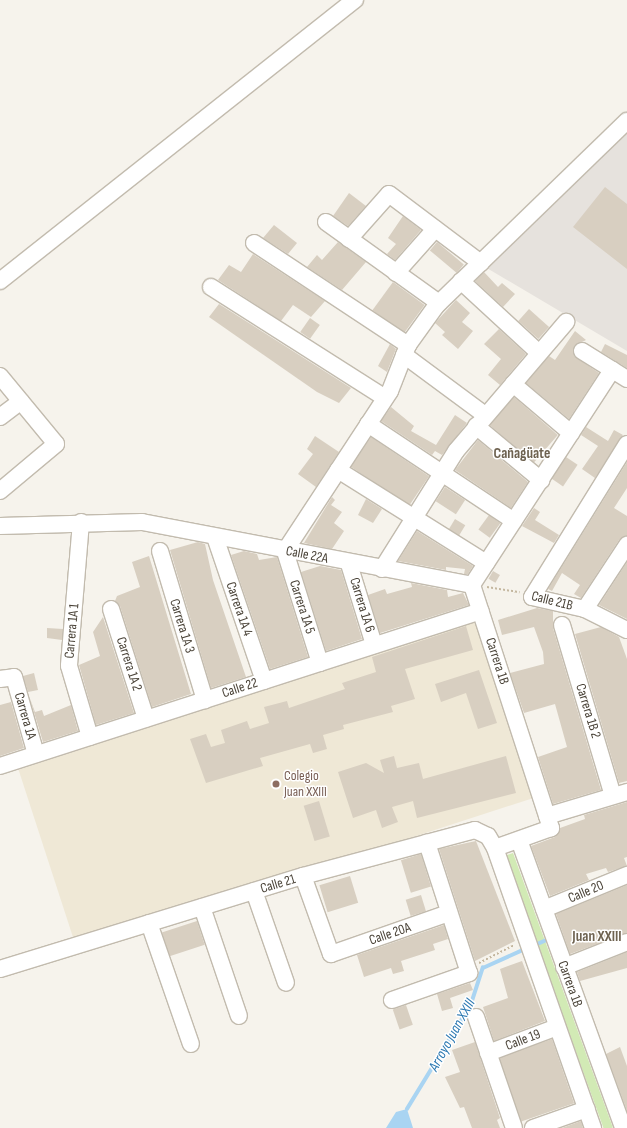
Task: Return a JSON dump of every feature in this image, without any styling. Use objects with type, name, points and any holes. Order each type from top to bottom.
[{"type":"street","points":[[0,281],[355,0]]},
{"type":"street","points":[[284,551],[386,398],[406,350],[439,303],[627,121]]},
{"type":"street","points":[[349,239],[388,194],[481,263]]},
{"type":"street","points":[[326,222],[439,303]]},
{"type":"street","points":[[396,273],[435,229]]},
{"type":"street","points":[[254,243],[406,350],[541,480]]},
{"type":"street","points":[[461,281],[539,353]]},
{"type":"street","points":[[211,287],[386,398]]},
{"type":"street","points":[[382,569],[441,471],[480,420],[566,322]]},
{"type":"street","points":[[582,351],[627,379]]},
{"type":"street","points":[[472,585],[612,370]]},
{"type":"street","points":[[0,376],[56,444],[0,492]]},
{"type":"street","points":[[513,384],[571,433]]},
{"type":"street","points":[[0,417],[21,401]]},
{"type":"street","points":[[368,424],[441,471],[514,521]]},
{"type":"street","points":[[532,596],[627,444]]},
{"type":"street","points":[[338,470],[486,563]]},
{"type":"street","name":"Calle 22A","points":[[0,526],[81,522],[142,522],[349,564],[472,585]]},
{"type":"street","name":"Carrera 1A 1","points":[[81,522],[69,666],[90,737]]},
{"type":"street","name":"Carrera 1A 4","points":[[215,537],[264,681]]},
{"type":"street","points":[[585,610],[627,545]]},
{"type":"street","name":"Carrera 1A 3","points":[[160,551],[205,700]]},
{"type":"street","name":"Carrera 1A 5","points":[[284,551],[320,663]]},
{"type":"street","name":"Carrera 1A 6","points":[[349,564],[374,645]]},
{"type":"street","name":"Carrera 1B","points":[[472,585],[549,822]]},
{"type":"street","name":"Calle 21B","points":[[532,596],[585,610],[626,631]]},
{"type":"street","name":"Carrera 1A 2","points":[[111,609],[146,719]]},
{"type":"street","name":"Calle 22","points":[[0,766],[481,611]]},
{"type":"street","name":"Carrera 1B 2","points":[[562,625],[620,794]]},
{"type":"street","name":"Carrera 1A","points":[[7,678],[36,754]]},
{"type":"street","points":[[495,848],[519,840],[549,822],[620,794]]},
{"type":"street","name":"Calle 21","points":[[0,969],[304,876],[474,830],[488,836],[495,848]]},
{"type":"street","name":"Carrera 1B","points":[[519,840],[623,1128]]},
{"type":"street","points":[[392,1000],[468,971],[427,843]]},
{"type":"street","name":"Carrera 1B","points":[[495,848],[593,1128]]},
{"type":"street","name":"Calle 20","points":[[544,909],[627,875]]},
{"type":"street","name":"Calle 20A","points":[[304,876],[331,954],[449,913]]},
{"type":"street","points":[[254,891],[286,982]]},
{"type":"street","points":[[202,907],[240,1016]]},
{"type":"street","points":[[149,923],[191,1044]]},
{"type":"street","points":[[564,967],[627,942]]},
{"type":"street","points":[[476,1017],[514,1128]]},
{"type":"street","name":"Calle 19","points":[[488,1053],[557,1026]]},
{"type":"street","points":[[533,1128],[587,1109]]},
{"type":"path","name":"Calle 21B","points":[[472,585],[532,596]]},
{"type":"path","points":[[468,971],[529,944]]},
{"type":"shaded area","points":[[627,128],[627,351],[485,267]]},
{"type":"shaded area","name":"Colegio Juan XXIII","points":[[476,621],[533,798],[76,947],[19,770]]},
{"type":"green space","points":[[513,853],[613,1127],[604,1128],[505,856]]},
{"type":"water","points":[[407,1109],[413,1128],[386,1128],[396,1112]]},
{"type":"building","points":[[605,187],[627,204],[627,269],[573,227]]},
{"type":"building","points":[[349,193],[366,206],[348,226],[333,216]]},
{"type":"building","points":[[403,216],[421,230],[395,260],[387,254],[396,244],[388,238]]},
{"type":"building","points":[[274,225],[297,243],[288,254],[263,238]]},
{"type":"building","points":[[338,242],[366,262],[342,290],[307,267],[317,255],[322,260]]},
{"type":"building","points":[[437,242],[464,264],[457,273],[430,250]]},
{"type":"building","points":[[253,254],[325,301],[311,317],[293,305],[281,321],[218,280],[229,265],[241,272]]},
{"type":"building","points":[[484,272],[498,287],[502,283],[515,294],[503,307],[475,281]]},
{"type":"building","points":[[393,282],[425,305],[404,333],[372,310]]},
{"type":"building","points":[[456,300],[470,313],[462,322],[473,331],[458,349],[442,335],[445,332],[435,323]]},
{"type":"building","points":[[219,304],[351,388],[339,403],[317,392],[209,317]]},
{"type":"building","points":[[529,309],[549,327],[538,339],[518,321]]},
{"type":"building","points":[[310,318],[320,325],[310,339],[300,332]]},
{"type":"building","points":[[499,329],[526,354],[500,385],[488,375],[501,359],[484,344]]},
{"type":"building","points":[[575,331],[586,340],[574,346],[574,356],[599,373],[569,419],[526,383],[549,356],[555,360]]},
{"type":"building","points":[[390,344],[396,349],[387,372],[378,366]]},
{"type":"building","points":[[605,344],[627,355],[627,368],[601,352]]},
{"type":"building","points":[[514,397],[558,435],[533,463],[490,425]]},
{"type":"building","points":[[391,407],[414,426],[411,431],[436,445],[455,415],[467,423],[442,455],[435,451],[432,455],[381,421]]},
{"type":"building","points":[[586,427],[608,441],[614,430],[623,435],[595,478],[582,469],[598,446],[581,435]]},
{"type":"building","points":[[315,436],[339,452],[316,487],[298,474],[313,454],[307,449]]},
{"type":"building","points":[[371,437],[429,476],[409,506],[351,467]]},
{"type":"building","points":[[478,440],[528,482],[511,508],[455,470]]},
{"type":"building","points":[[566,457],[578,465],[563,486],[551,479]]},
{"type":"building","points":[[627,462],[627,488],[614,508],[627,516],[627,536],[619,540],[581,598],[574,594],[580,585],[562,573],[552,591],[548,589]]},
{"type":"building","points":[[445,487],[465,500],[456,514],[436,501]]},
{"type":"building","points":[[332,497],[335,500],[331,505],[342,512],[334,523],[344,531],[332,549],[304,543]]},
{"type":"building","points":[[366,499],[382,509],[373,523],[358,515]]},
{"type":"building","points":[[534,508],[540,512],[535,520],[559,535],[554,543],[522,526]]},
{"type":"building","points":[[489,515],[500,523],[490,538],[478,530]]},
{"type":"building","points":[[455,519],[465,525],[459,535],[449,529]]},
{"type":"building","points":[[417,531],[473,566],[468,574],[464,574],[465,569],[446,567],[446,570],[398,561]]},
{"type":"building","points":[[198,542],[205,544],[213,580],[246,677],[211,688],[170,550]]},
{"type":"building","points":[[244,551],[257,554],[259,560],[277,557],[308,657],[270,669],[231,555]]},
{"type":"building","points":[[149,556],[191,694],[152,707],[120,606],[115,601],[117,596],[140,587],[132,562]]},
{"type":"building","points":[[627,562],[627,619],[599,605]]},
{"type":"building","points":[[320,566],[341,570],[362,639],[326,651],[301,572]]},
{"type":"building","points":[[493,571],[500,575],[495,583],[488,579]]},
{"type":"building","points":[[411,583],[447,590],[448,597],[463,593],[469,605],[380,633],[368,595],[385,589],[387,594],[412,587]]},
{"type":"building","points":[[537,608],[553,611],[553,628],[601,790],[553,804],[538,757],[567,747],[555,704],[524,713],[510,673],[544,664],[543,652],[534,627],[502,635],[498,620]]},
{"type":"building","points":[[103,617],[134,713],[96,725],[79,665],[100,656],[93,632]]},
{"type":"building","points":[[466,626],[473,650],[405,669],[415,699],[391,706],[393,712],[343,725],[344,729],[323,735],[327,749],[313,753],[310,744],[260,758],[263,766],[206,783],[190,739],[206,734],[211,747],[225,743],[221,730],[247,721],[250,729],[269,723],[264,707],[287,701],[289,708],[345,689],[342,683],[376,672],[372,657]]},
{"type":"building","points":[[601,627],[619,637],[627,659],[627,781],[619,783],[575,634]]},
{"type":"building","points":[[47,628],[63,629],[62,640],[47,638]]},
{"type":"building","points":[[479,670],[497,723],[478,729],[466,693],[441,702],[435,684]]},
{"type":"building","points":[[34,673],[38,690],[28,692],[23,676]]},
{"type":"building","points":[[29,696],[35,712],[42,710],[44,716],[71,705],[78,731],[43,742]]},
{"type":"building","points":[[11,702],[24,748],[0,756],[0,705]]},
{"type":"building","points":[[394,756],[397,768],[419,763],[423,779],[506,756],[516,793],[417,818],[413,801],[392,807],[398,822],[382,828],[376,810],[353,818],[338,772],[366,763],[384,773],[380,760]]},
{"type":"building","points":[[319,801],[330,836],[315,841],[304,806]]},
{"type":"building","points":[[627,802],[627,857],[624,858],[627,866],[608,872],[606,868],[586,874],[589,880],[550,896],[531,846],[555,837],[560,828],[585,819],[584,815]]},
{"type":"building","points":[[476,841],[515,941],[475,961],[439,849]]},
{"type":"building","points":[[421,854],[431,887],[411,893],[401,860]]},
{"type":"building","points":[[350,876],[358,903],[328,912],[319,885]]},
{"type":"building","points":[[627,885],[627,933],[570,954],[556,914]]},
{"type":"building","points":[[421,895],[426,911],[411,916],[406,900]]},
{"type":"building","points":[[197,921],[205,945],[170,956],[162,932]]},
{"type":"building","points":[[444,925],[448,939],[433,944],[435,950],[401,961],[404,971],[393,974],[391,968],[364,977],[357,955]]},
{"type":"building","points":[[627,952],[627,968],[580,981],[577,972]]},
{"type":"building","points":[[522,961],[545,1021],[494,1041],[483,1007],[508,998],[500,969]]},
{"type":"building","points":[[470,983],[473,990],[450,998],[453,1008],[442,1011],[437,994]]},
{"type":"building","points":[[406,1005],[413,1025],[400,1029],[393,1010]]},
{"type":"building","points":[[552,1039],[574,1103],[521,1122],[499,1057]]},
{"type":"building","points":[[475,1042],[500,1118],[497,1120],[500,1128],[472,1128],[464,1107],[460,1108],[445,1077],[460,1072],[452,1050]]},
{"type":"building","points":[[620,1047],[627,1066],[627,1111],[606,1054]]},
{"type":"building","points":[[581,1121],[583,1128],[562,1128]]},
{"type":"waterway","name":"Arroyo Juan XXIII","points":[[533,946],[551,938]]},
{"type":"waterway","name":"Arroyo Juan XXIII","points":[[407,1109],[471,1004],[483,968],[525,949]]},
{"type":"place","name":"Colegio Juan XXIII","points":[[276,784]]},
{"type":"district","name":"Cañagüate","points":[[522,454]]},
{"type":"district","name":"Juan XXIII","points":[[597,937]]}]
